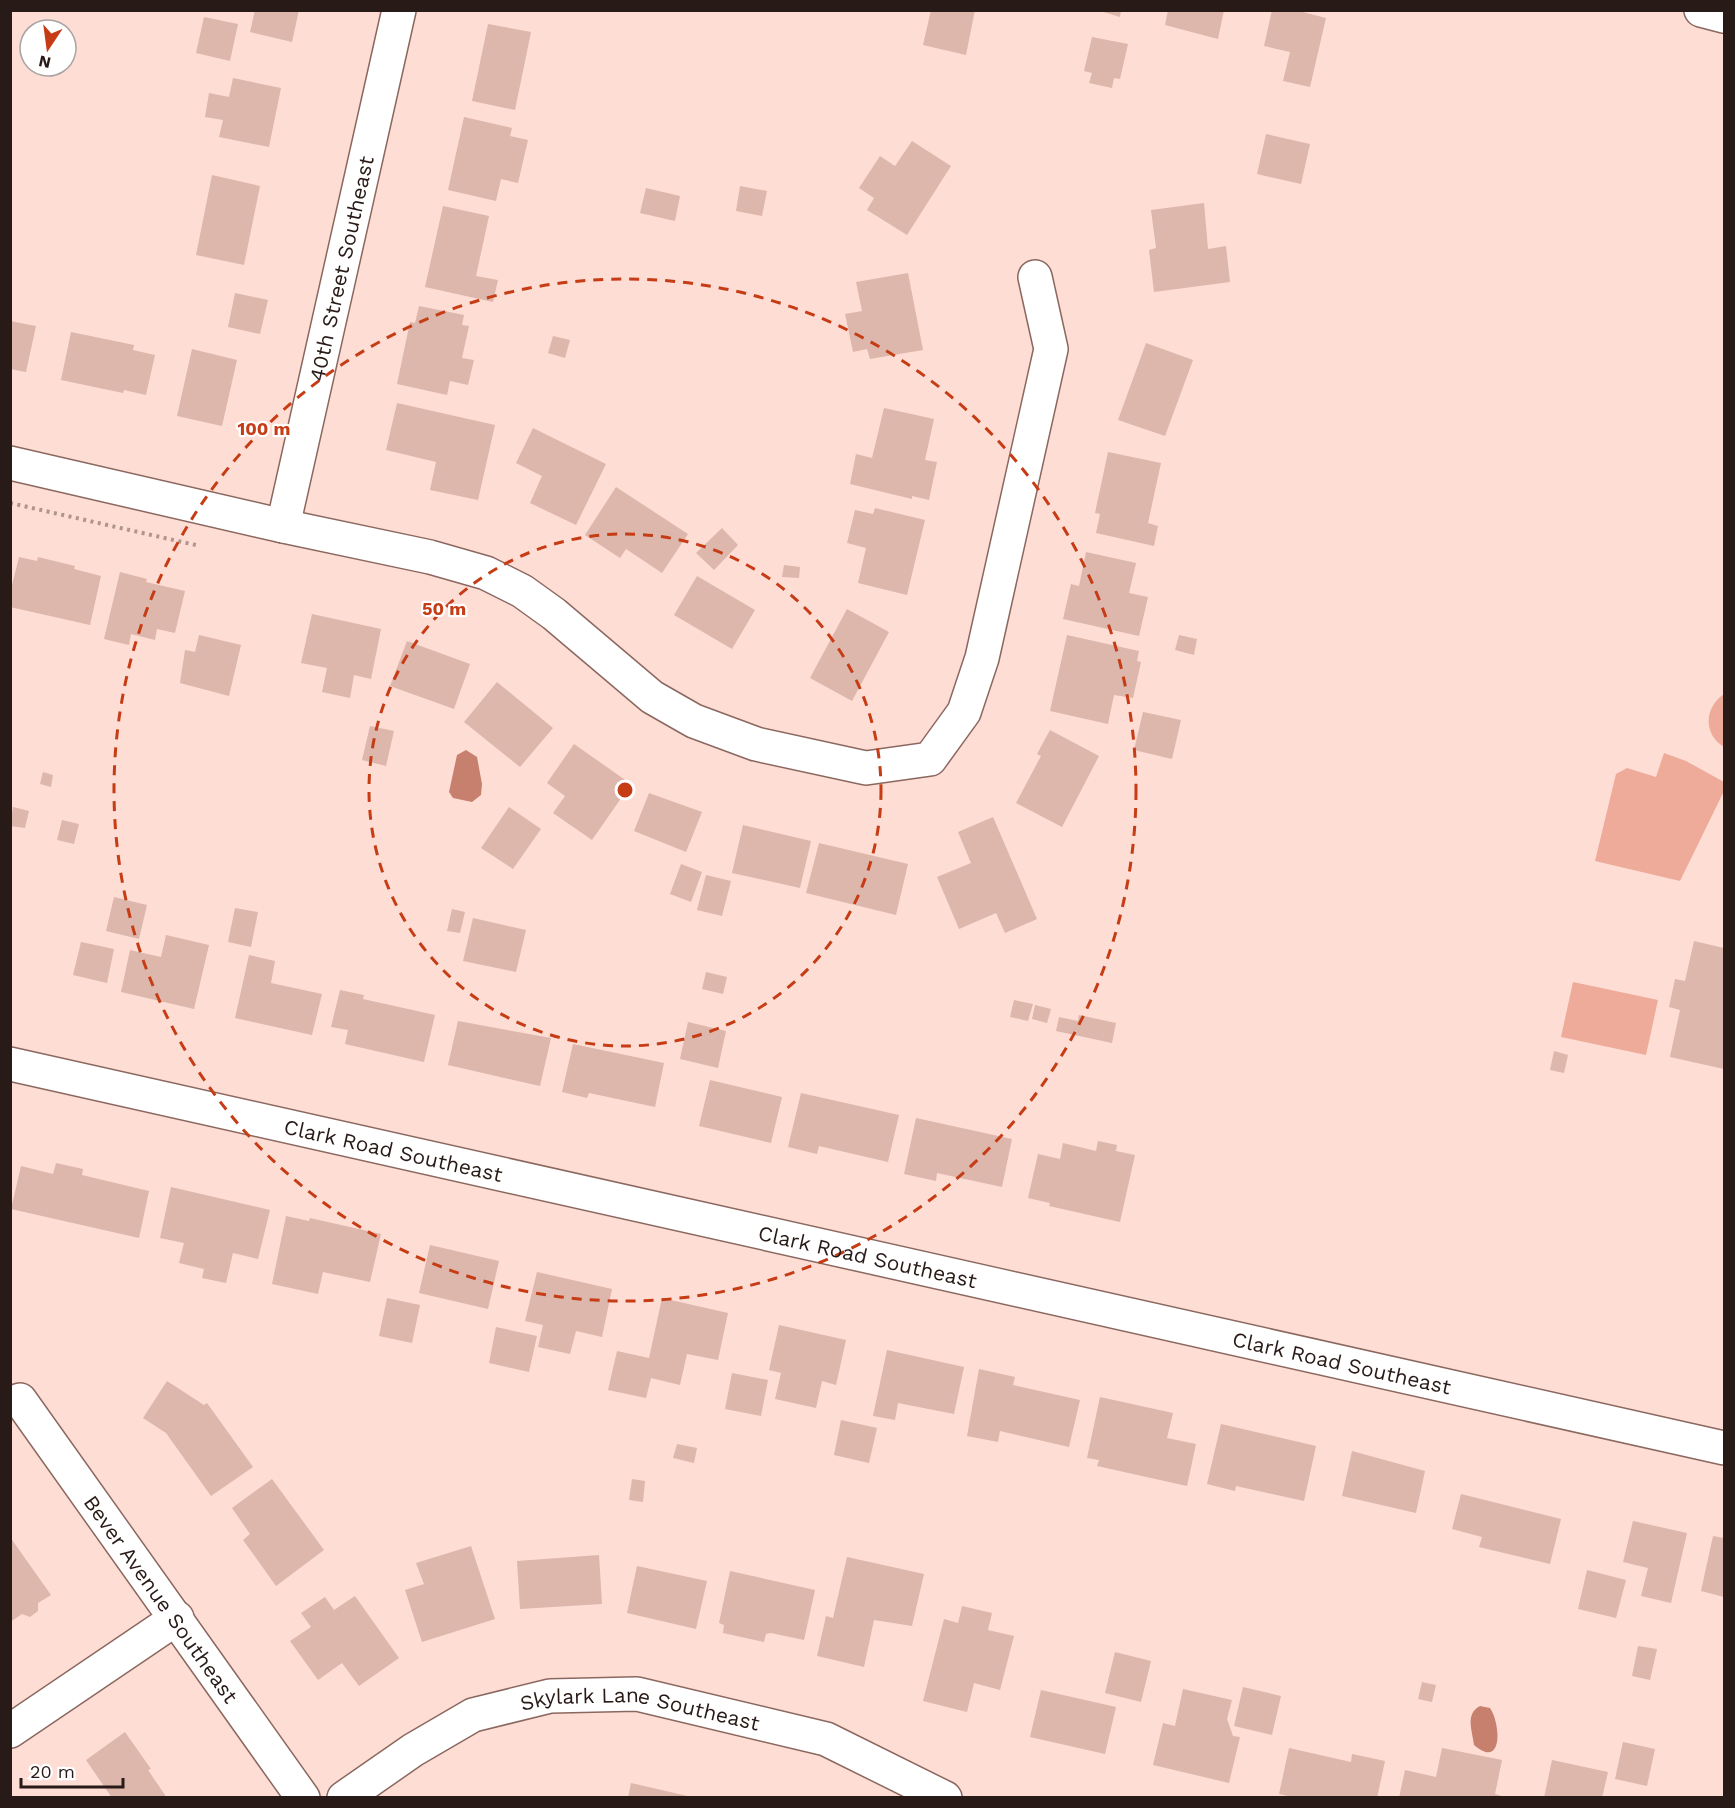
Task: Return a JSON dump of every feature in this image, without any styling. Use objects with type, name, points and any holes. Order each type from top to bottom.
[{"type":"street","name":"40th Street Southeast","points":[[284,526],[399,10]]},
{"type":"street","points":[[10,463],[284,526],[430,556],[486,573],[522,591],[554,614],[652,697],[694,721],[756,744],[866,768],[930,759],[964,712],[982,658],[1051,349],[1035,278]]},
{"type":"street","name":"Clark Road Southeast","points":[[10,1064],[1725,1448]]},
{"type":"street","name":"Bever Avenue Southeast","points":[[20,1400],[303,1797]]},
{"type":"street","points":[[10,1731],[177,1618]]},
{"type":"street","name":"Skylark Lane Southeast","points":[[344,1797],[413,1750],[473,1715],[550,1696],[637,1694],[826,1739],[945,1797]]},
{"type":"path","points":[[10,503],[200,546]]},
{"type":"shaded area","points":[[1724,694],[1724,747],[1712,735],[1709,721],[1713,706]]},
{"type":"shaded area","points":[[466,750],[477,757],[482,784],[481,795],[472,802],[453,798],[449,792],[457,755]]},
{"type":"shaded area","points":[[1664,753],[1686,761],[1724,782],[1724,791],[1680,881],[1595,861],[1616,774],[1627,768],[1656,777]]},
{"type":"shaded area","points":[[1573,982],[1658,1000],[1646,1055],[1561,1037]]},
{"type":"shaded area","points":[[1480,1706],[1490,1708],[1496,1724],[1497,1742],[1495,1748],[1490,1752],[1483,1751],[1474,1745],[1471,1718],[1475,1709]]},
{"type":"building","points":[[255,10],[299,10],[292,42],[250,32]]},
{"type":"building","points":[[931,10],[975,10],[966,55],[923,45]]},
{"type":"building","points":[[1097,10],[1121,10],[1120,17]]},
{"type":"building","points":[[1168,10],[1224,10],[1218,39],[1165,25]]},
{"type":"building","points":[[1272,10],[1295,10],[1326,18],[1310,87],[1283,81],[1290,52],[1264,46]]},
{"type":"building","points":[[204,17],[238,24],[230,61],[196,53]]},
{"type":"building","points":[[488,24],[531,32],[515,110],[472,101]]},
{"type":"building","points":[[1092,37],[1128,44],[1120,79],[1114,78],[1112,88],[1089,83],[1092,73],[1084,71]]},
{"type":"building","points":[[233,78],[281,88],[269,147],[219,137],[223,120],[205,117],[209,93],[229,97]]},
{"type":"building","points":[[464,117],[512,128],[510,136],[528,140],[518,183],[501,179],[496,201],[448,190]]},
{"type":"building","points":[[1266,134],[1310,144],[1301,184],[1257,174]]},
{"type":"building","points":[[912,141],[951,166],[907,235],[867,210],[874,198],[859,188],[880,156],[895,166]]},
{"type":"building","points":[[212,175],[260,186],[244,265],[196,255]]},
{"type":"building","points":[[740,186],[767,191],[762,216],[736,211]]},
{"type":"building","points":[[646,188],[680,196],[675,221],[640,213]]},
{"type":"building","points":[[1204,203],[1208,249],[1226,246],[1230,282],[1154,292],[1149,250],[1156,248],[1151,210]]},
{"type":"building","points":[[443,206],[489,216],[476,276],[498,280],[493,302],[425,287]]},
{"type":"building","points":[[908,273],[923,350],[870,359],[867,349],[853,352],[845,314],[862,311],[856,282]]},
{"type":"building","points":[[235,293],[268,300],[260,334],[228,327]]},
{"type":"building","points":[[419,306],[464,315],[462,325],[469,326],[462,358],[474,360],[468,385],[450,381],[447,395],[397,384],[410,322],[415,323]]},
{"type":"building","points":[[10,321],[36,326],[26,372],[10,369]]},
{"type":"building","points":[[71,332],[134,345],[133,350],[155,355],[146,395],[124,390],[123,393],[61,380]]},
{"type":"building","points":[[553,336],[570,340],[565,358],[548,353]]},
{"type":"building","points":[[1146,343],[1193,360],[1165,436],[1118,420]]},
{"type":"building","points":[[192,349],[237,360],[222,426],[177,416]]},
{"type":"building","points":[[397,403],[495,425],[478,500],[430,490],[436,462],[386,450]]},
{"type":"building","points":[[884,408],[934,419],[925,460],[937,462],[929,500],[912,496],[912,499],[850,484],[856,454],[872,458]]},
{"type":"building","points":[[533,428],[606,464],[576,525],[530,503],[542,476],[516,463]]},
{"type":"building","points":[[1108,452],[1161,463],[1148,523],[1158,526],[1154,546],[1096,533],[1100,514],[1095,513]]},
{"type":"building","points":[[616,487],[688,534],[662,573],[626,549],[620,558],[585,535]]},
{"type":"building","points":[[875,508],[925,520],[907,595],[858,583],[866,548],[847,543],[855,510],[873,514]]},
{"type":"building","points":[[722,528],[738,545],[714,570],[696,553]]},
{"type":"building","points":[[1086,552],[1136,563],[1129,593],[1148,597],[1139,636],[1063,619],[1071,584],[1079,586]]},
{"type":"building","points":[[19,557],[37,561],[38,557],[75,566],[74,569],[101,576],[90,625],[10,607],[10,593]]},
{"type":"building","points":[[784,565],[800,567],[799,578],[782,577]]},
{"type":"building","points":[[120,572],[147,579],[146,582],[185,591],[175,633],[157,629],[155,640],[131,634],[129,645],[104,639]]},
{"type":"building","points":[[697,576],[755,610],[732,649],[674,615]]},
{"type":"building","points":[[847,609],[889,632],[852,701],[810,678]]},
{"type":"building","points":[[312,614],[381,629],[371,679],[354,675],[350,698],[322,692],[327,668],[301,663]]},
{"type":"building","points":[[199,635],[241,645],[229,696],[180,683],[185,650],[195,652]]},
{"type":"building","points":[[1067,635],[1139,651],[1137,661],[1141,662],[1133,698],[1114,695],[1108,724],[1050,711]]},
{"type":"building","points":[[1179,635],[1197,639],[1194,655],[1175,650]]},
{"type":"building","points":[[407,641],[470,664],[454,709],[390,686]]},
{"type":"building","points":[[497,682],[553,728],[520,767],[464,722]]},
{"type":"building","points":[[1143,712],[1181,720],[1172,759],[1134,750]]},
{"type":"building","points":[[370,726],[394,731],[386,766],[362,760]]},
{"type":"building","points":[[1050,730],[1099,756],[1062,827],[1016,803],[1041,756],[1037,754]]},
{"type":"building","points":[[574,744],[631,784],[592,840],[553,813],[565,796],[547,783]]},
{"type":"building","points":[[43,772],[53,775],[51,787],[40,784]]},
{"type":"building","points":[[649,793],[702,812],[686,852],[634,831]]},
{"type":"building","points":[[13,807],[29,811],[25,828],[10,826]]},
{"type":"building","points":[[509,807],[541,829],[513,869],[481,848]]},
{"type":"building","points":[[993,817],[1037,919],[1005,933],[996,913],[959,929],[937,877],[971,863],[958,832]]},
{"type":"building","points":[[62,820],[79,824],[74,844],[57,840]]},
{"type":"building","points":[[743,825],[811,841],[800,888],[732,873]]},
{"type":"building","points":[[819,843],[908,864],[896,915],[806,893]]},
{"type":"building","points":[[681,864],[702,872],[691,902],[670,894]]},
{"type":"building","points":[[706,875],[731,881],[722,916],[697,910]]},
{"type":"building","points":[[114,897],[147,905],[139,939],[106,931]]},
{"type":"building","points":[[235,908],[258,912],[251,947],[228,942]]},
{"type":"building","points":[[452,909],[465,912],[460,933],[447,931]]},
{"type":"building","points":[[473,918],[526,930],[516,972],[463,961]]},
{"type":"building","points":[[166,935],[209,945],[194,1009],[121,992],[130,950],[161,957]]},
{"type":"building","points":[[1694,941],[1724,948],[1724,1069],[1670,1057],[1680,1010],[1669,1007],[1675,979],[1685,981]]},
{"type":"building","points":[[81,942],[114,949],[107,983],[73,975]]},
{"type":"building","points":[[249,955],[275,961],[271,983],[322,994],[312,1035],[235,1018]]},
{"type":"building","points":[[706,972],[727,977],[723,994],[702,989]]},
{"type":"building","points":[[340,990],[364,995],[363,999],[435,1015],[424,1062],[345,1044],[348,1030],[331,1027]]},
{"type":"building","points":[[1014,1000],[1033,1004],[1028,1021],[1010,1017]]},
{"type":"building","points":[[1035,1005],[1051,1009],[1047,1023],[1032,1019]]},
{"type":"building","points":[[1079,1015],[1116,1023],[1112,1043],[1056,1031],[1059,1017],[1078,1021]]},
{"type":"building","points":[[458,1021],[551,1038],[540,1086],[448,1065]]},
{"type":"building","points":[[688,1022],[726,1031],[718,1068],[680,1059]]},
{"type":"building","points":[[573,1044],[664,1063],[655,1107],[589,1093],[587,1098],[562,1092]]},
{"type":"building","points":[[1554,1051],[1568,1055],[1564,1073],[1550,1070]]},
{"type":"building","points":[[710,1080],[782,1097],[771,1143],[699,1126]]},
{"type":"building","points":[[801,1093],[899,1115],[888,1162],[819,1146],[817,1154],[788,1147]]},
{"type":"building","points":[[916,1118],[1012,1139],[1002,1187],[937,1173],[936,1181],[904,1174]]},
{"type":"building","points":[[1098,1141],[1117,1145],[1116,1151],[1135,1155],[1120,1222],[1049,1206],[1050,1203],[1028,1198],[1038,1154],[1060,1159],[1063,1143],[1096,1151]]},
{"type":"building","points":[[56,1163],[83,1169],[82,1175],[149,1191],[139,1238],[11,1209],[21,1166],[53,1174]]},
{"type":"building","points":[[171,1187],[270,1210],[258,1259],[233,1253],[226,1283],[202,1278],[204,1269],[179,1263],[184,1243],[160,1238]]},
{"type":"building","points":[[286,1216],[309,1221],[310,1218],[381,1234],[370,1282],[323,1272],[318,1294],[272,1284]]},
{"type":"building","points":[[430,1245],[499,1261],[488,1309],[419,1293]]},
{"type":"building","points":[[537,1272],[612,1289],[602,1337],[576,1331],[570,1354],[538,1347],[543,1325],[525,1321]]},
{"type":"building","points":[[387,1298],[420,1305],[412,1343],[379,1336]]},
{"type":"building","points":[[662,1298],[728,1313],[718,1360],[687,1354],[680,1385],[651,1378],[646,1398],[608,1390],[617,1351],[649,1358]]},
{"type":"building","points":[[779,1325],[846,1340],[836,1385],[822,1381],[816,1408],[775,1399],[781,1373],[769,1370]]},
{"type":"building","points":[[496,1327],[537,1336],[529,1372],[489,1363]]},
{"type":"building","points":[[887,1350],[964,1367],[954,1414],[898,1403],[895,1420],[873,1416]]},
{"type":"building","points":[[979,1369],[1015,1377],[1013,1385],[1080,1400],[1069,1447],[1000,1431],[998,1442],[967,1436]]},
{"type":"building","points":[[732,1373],[768,1380],[761,1416],[725,1409]]},
{"type":"building","points":[[167,1381],[204,1405],[207,1403],[253,1467],[211,1496],[166,1433],[143,1418]]},
{"type":"building","points":[[1100,1397],[1173,1413],[1167,1438],[1196,1444],[1187,1486],[1097,1466],[1099,1460],[1087,1458]]},
{"type":"building","points":[[841,1420],[877,1428],[869,1463],[834,1455]]},
{"type":"building","points":[[1221,1424],[1316,1446],[1304,1501],[1236,1486],[1235,1491],[1207,1484]]},
{"type":"building","points":[[677,1444],[697,1448],[694,1463],[673,1458]]},
{"type":"building","points":[[1352,1451],[1425,1471],[1416,1513],[1342,1496]]},
{"type":"building","points":[[272,1479],[324,1550],[276,1586],[243,1540],[250,1534],[232,1508]]},
{"type":"building","points":[[632,1479],[645,1481],[643,1502],[629,1500]]},
{"type":"building","points":[[1461,1494],[1561,1519],[1550,1564],[1479,1547],[1482,1537],[1452,1529]]},
{"type":"building","points":[[1633,1521],[1687,1533],[1671,1603],[1641,1596],[1648,1568],[1623,1562]]},
{"type":"building","points":[[1713,1536],[1724,1538],[1724,1597],[1701,1591]]},
{"type":"building","points":[[10,1537],[51,1595],[38,1603],[38,1611],[30,1617],[22,1614],[10,1622]]},
{"type":"building","points":[[471,1546],[495,1619],[422,1642],[405,1590],[424,1584],[416,1563]]},
{"type":"building","points":[[599,1555],[602,1604],[520,1609],[517,1561]]},
{"type":"building","points":[[847,1557],[924,1574],[912,1626],[874,1620],[864,1667],[817,1656],[826,1616],[833,1618]]},
{"type":"building","points":[[637,1566],[707,1581],[696,1629],[627,1613]]},
{"type":"building","points":[[1587,1570],[1626,1580],[1616,1618],[1578,1609]]},
{"type":"building","points":[[730,1571],[815,1590],[804,1640],[771,1633],[766,1634],[764,1642],[723,1633],[724,1625],[719,1623]]},
{"type":"building","points":[[355,1596],[399,1658],[359,1686],[342,1663],[318,1680],[290,1641],[311,1627],[301,1613],[325,1597],[334,1610]]},
{"type":"building","points":[[962,1606],[992,1613],[988,1630],[1014,1636],[1000,1690],[974,1683],[967,1712],[923,1701],[944,1619],[958,1623]]},
{"type":"building","points":[[1638,1646],[1657,1649],[1650,1680],[1632,1676]]},
{"type":"building","points":[[1115,1652],[1151,1661],[1141,1702],[1105,1693]]},
{"type":"building","points":[[1422,1682],[1436,1685],[1432,1702],[1418,1699]]},
{"type":"building","points":[[1243,1687],[1281,1696],[1272,1735],[1234,1726]]},
{"type":"building","points":[[1183,1689],[1232,1700],[1227,1719],[1233,1736],[1240,1737],[1229,1783],[1153,1765],[1163,1723],[1175,1726]]},
{"type":"building","points":[[1041,1690],[1116,1707],[1105,1754],[1030,1737]]},
{"type":"building","points":[[125,1732],[151,1769],[148,1770],[167,1798],[112,1798],[86,1760]]},
{"type":"building","points":[[1623,1742],[1655,1749],[1647,1786],[1615,1779]]},
{"type":"building","points":[[1289,1748],[1351,1762],[1352,1754],[1385,1761],[1377,1798],[1297,1798],[1279,1794]]},
{"type":"building","points":[[1442,1748],[1502,1760],[1495,1794],[1508,1798],[1399,1798],[1405,1770],[1436,1777]]},
{"type":"building","points":[[1552,1760],[1608,1772],[1602,1798],[1544,1798]]},
{"type":"building","points":[[631,1783],[692,1797],[692,1798],[628,1798]]}]
